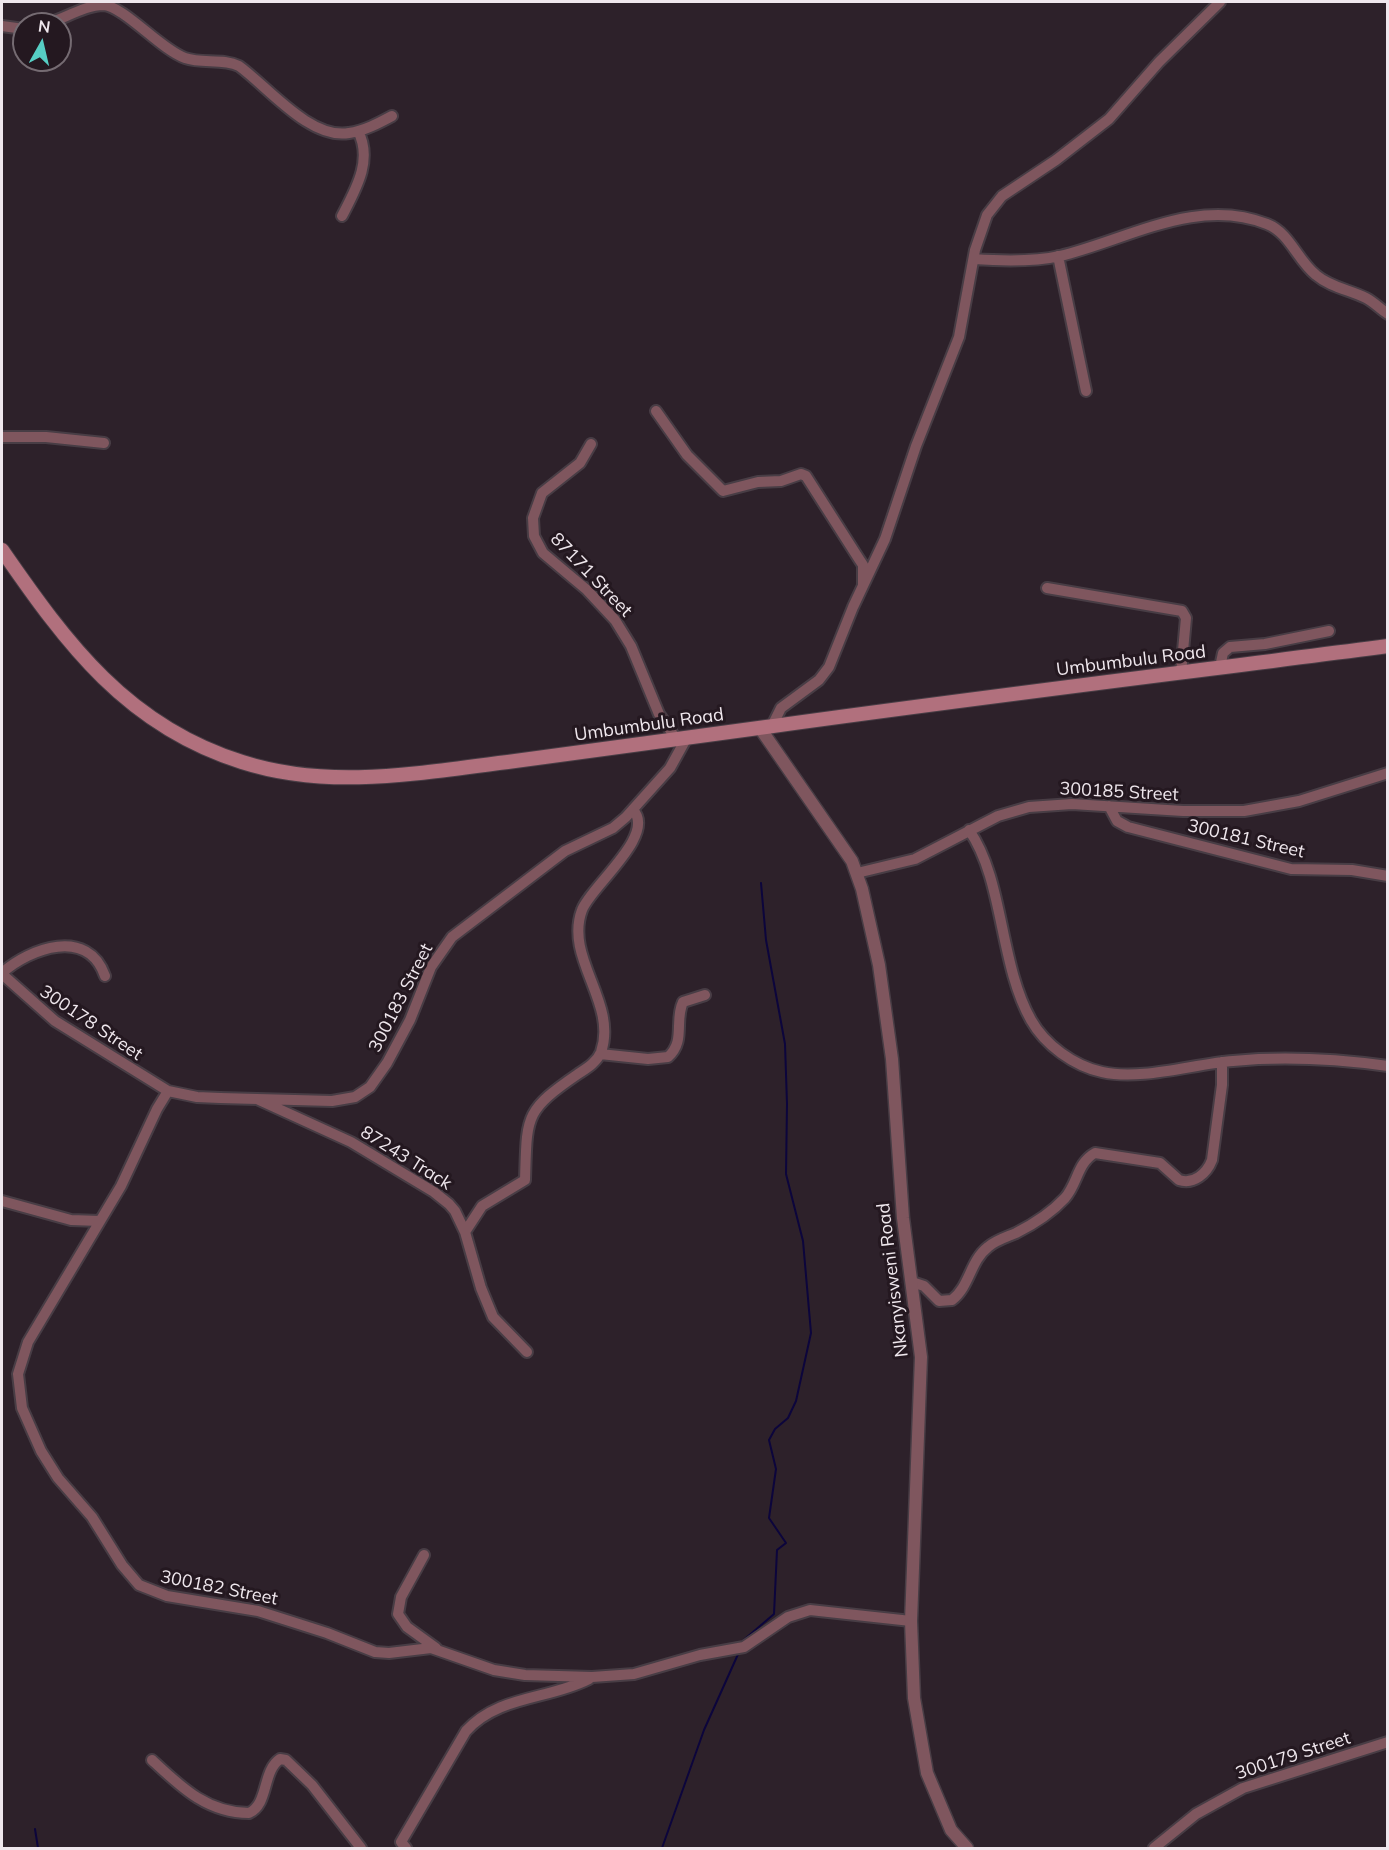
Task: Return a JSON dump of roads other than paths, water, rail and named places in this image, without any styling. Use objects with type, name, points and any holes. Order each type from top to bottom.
[{"type":"main road","name":"Umbumbulu Road","points":[[2,550],[72,647],[109,686],[168,729],[202,747],[242,762],[309,776],[379,777],[681,740],[1388,645]]},
{"type":"street","points":[[766,727],[782,708],[824,675],[888,530],[926,421],[955,350],[981,226],[997,201],[1102,125],[1220,2]]},
{"type":"street","points":[[72,15],[96,6],[112,7],[175,54],[195,60],[231,63],[239,66],[280,102],[321,128],[342,134],[358,131],[392,116]]},
{"type":"street","points":[[342,216],[364,164],[365,148],[358,131]]},
{"type":"street","points":[[974,260],[1058,256],[1188,217],[1207,214],[1251,219],[1279,229],[1298,257],[1318,277],[1366,298],[1388,314]]},
{"type":"street","points":[[1058,256],[1086,391]]},
{"type":"street","points":[[656,411],[687,455],[723,491],[804,475],[860,559],[863,586]]},
{"type":"street","points":[[2,437],[36,436],[104,443]]},
{"type":"street","name":"87171 Street","points":[[591,444],[580,463],[542,493],[533,518],[534,536],[543,553],[587,590],[615,620],[631,646],[659,714],[681,740]]},
{"type":"street","points":[[1047,588],[1182,611],[1186,618],[1181,673]]},
{"type":"street","points":[[1220,668],[1223,652],[1230,646],[1265,644],[1329,631]]},
{"type":"street","name":"Nkanyisweni Road","points":[[766,727],[843,845],[857,873],[871,926],[886,1010],[895,1095],[903,1218],[920,1342],[922,1376],[911,1621],[916,1724],[927,1773],[951,1830],[967,1848]]},
{"type":"street","points":[[465,1232],[482,1206],[525,1180],[526,1129],[540,1104],[549,1094],[590,1066],[600,1054],[604,1018],[582,949],[579,920],[582,908],[630,847],[637,824],[637,816],[633,810],[670,768],[681,740]]},
{"type":"street","name":"300185 Street","points":[[857,873],[915,859],[998,816],[1029,807],[1072,804],[1209,812],[1261,809],[1299,801],[1388,774]]},
{"type":"street","name":"300181 Street","points":[[1109,806],[1117,821],[1128,827],[1268,865],[1309,871],[1352,870],[1388,876]]},
{"type":"street","name":"300183 Street","points":[[168,1091],[197,1097],[256,1099],[332,1101],[355,1097],[370,1087],[387,1063],[410,1020],[431,967],[452,937],[565,850],[613,828],[633,810]]},
{"type":"street","points":[[969,830],[985,856],[1003,939],[1027,1012],[1036,1027],[1060,1052],[1086,1067],[1126,1075],[1222,1062],[1305,1057],[1388,1066]]},
{"type":"street","points":[[2,974],[29,953],[60,947],[91,954],[97,958],[105,976]]},
{"type":"street","name":"300178 Street","points":[[2,974],[55,1021],[168,1091]]},
{"type":"street","points":[[600,1054],[648,1059],[668,1057],[679,1042],[680,1010],[683,1002],[705,995]]},
{"type":"street","points":[[912,1282],[921,1284],[939,1301],[952,1300],[962,1290],[980,1255],[988,1247],[1024,1229],[1054,1209],[1068,1195],[1082,1164],[1095,1153],[1152,1161],[1165,1166],[1179,1180],[1186,1182],[1194,1180],[1209,1168],[1212,1160],[1222,1085],[1222,1062]]},
{"type":"street","name":"300182 Street","points":[[168,1091],[157,1109],[122,1186],[28,1342],[18,1374],[22,1408],[41,1451],[58,1478],[96,1523],[133,1579],[157,1594],[258,1611],[327,1633],[375,1652],[389,1653],[426,1648],[506,1673],[592,1677],[634,1674],[700,1655],[737,1649],[788,1617],[810,1610],[911,1621]]},
{"type":"street","name":"87243 Track","points":[[256,1099],[351,1142],[434,1192],[456,1210],[465,1232],[481,1288],[494,1317],[527,1352]]},
{"type":"street","points":[[2,1201],[72,1220],[100,1221]]},
{"type":"street","points":[[424,1555],[401,1597],[399,1614],[407,1627],[438,1650]]},
{"type":"street","points":[[402,1846],[466,1731],[477,1719],[500,1706],[565,1688],[592,1677]]},
{"type":"street","name":"300179 Street","points":[[1154,1848],[1196,1814],[1243,1788],[1388,1742]]},
{"type":"street","points":[[152,1760],[192,1797],[226,1811],[249,1813],[258,1806],[273,1766],[277,1761],[286,1760],[312,1785],[361,1848]]},
{"type":"waterway","points":[[739,1644],[774,1614],[777,1550],[786,1543],[769,1518],[776,1469],[769,1440],[775,1429],[788,1418],[796,1401],[811,1333],[803,1241],[786,1174],[785,1044],[766,940],[761,883]]},
{"type":"waterway","points":[[662,1848],[704,1730],[739,1652]]},
{"type":"waterway","points":[[35,1829],[38,1848]]}]
